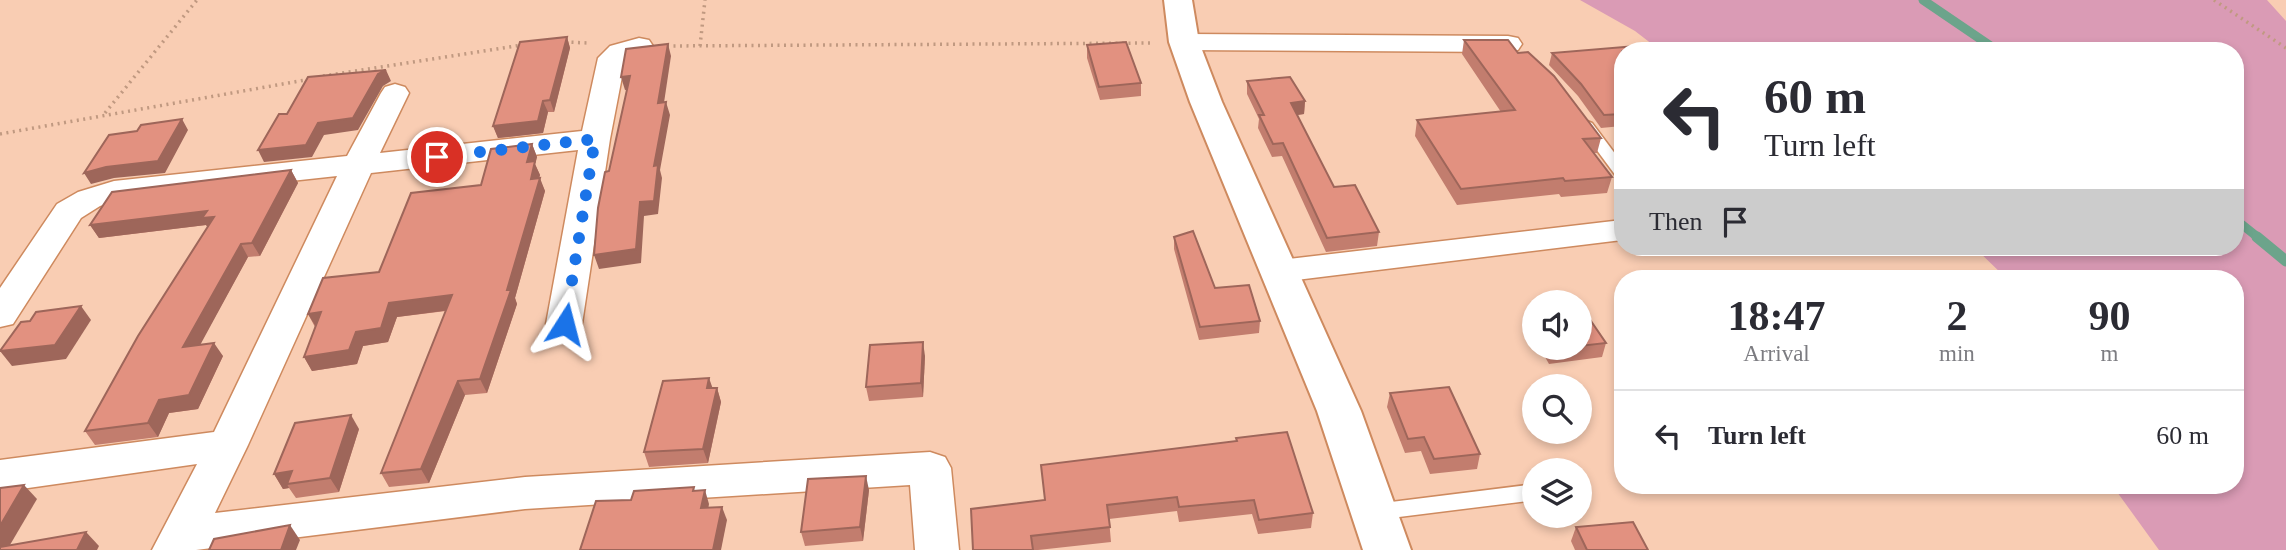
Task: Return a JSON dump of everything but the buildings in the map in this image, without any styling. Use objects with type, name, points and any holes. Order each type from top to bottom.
[{"type":"street","points":[[1178,0],[1184,43],[1206,102],[1339,411],[1387,550]]},
{"type":"street","points":[[1184,43],[1517,49]]},
{"type":"street","points":[[565,324],[595,139],[612,58],[620,52],[639,46]]},
{"type":"street","points":[[177,542],[228,445],[358,166],[395,93]]},
{"type":"street","points":[[0,315],[69,211],[89,199],[114,191],[595,139]]},
{"type":"street","points":[[1280,271],[1614,231]]},
{"type":"street","points":[[0,476],[228,445]]},
{"type":"street","points":[[177,542],[525,493],[930,468],[937,550]]},
{"type":"lane","points":[[1577,113],[1614,162]]},
{"type":"lane","points":[[1374,512],[1522,494]]},
{"type":"path","points":[[104,114],[197,0]]},
{"type":"path","points":[[700,46],[705,0]]},
{"type":"path","points":[[2214,0],[2286,48]]},
{"type":"path","points":[[564,41],[639,46],[1184,43]]},
{"type":"path","points":[[0,134],[433,57],[525,44]]},
{"type":"shaded area","points":[[1580,0],[2267,0],[2286,21],[2286,550],[2159,550],[2119,494],[2244,494],[2244,270],[1998,270],[1983,256],[2244,256],[2244,42],[1649,42]]},
{"type":"waterway","points":[[1923,0],[1985,42]]},
{"type":"waterway","points":[[2244,226],[2260,239]]},
{"type":"waterway","points":[[2257,237],[2286,261]]},
{"type":"route","points":[[437,157],[595,139],[565,324]]}]
